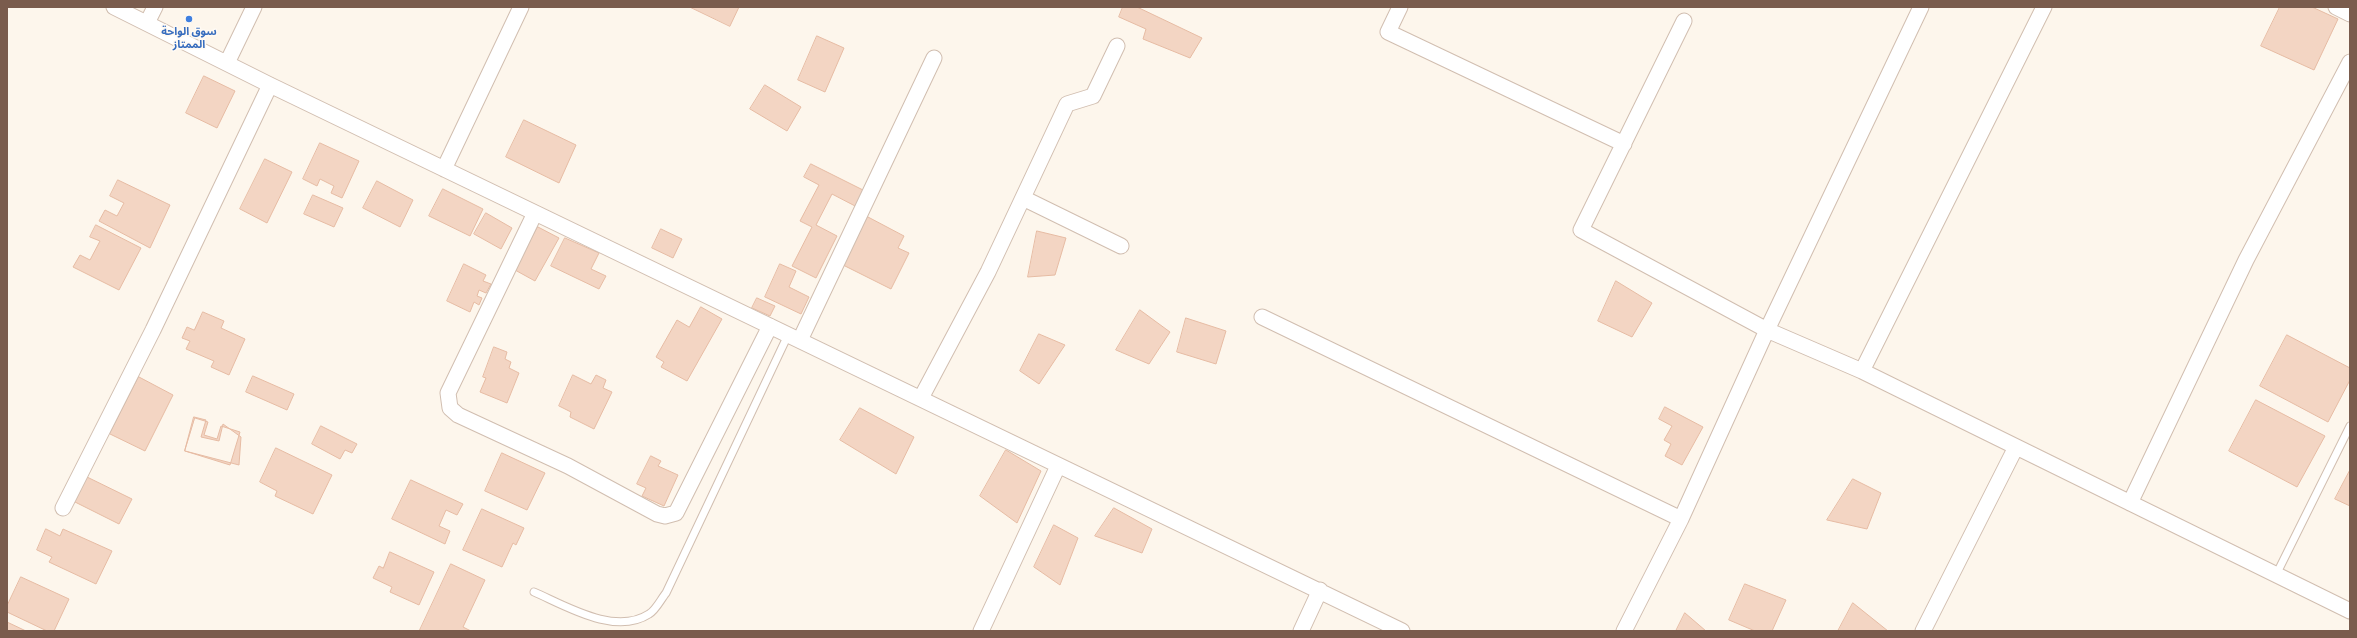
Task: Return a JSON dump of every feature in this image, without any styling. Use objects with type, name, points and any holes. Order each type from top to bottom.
[{"type":"street","points":[[114,7],[270,85],[921,398],[1058,466],[1320,590],[1402,631]]},
{"type":"street","points":[[147,23],[155,7]]},
{"type":"street","points":[[227,63],[254,7]]},
{"type":"street","points":[[444,169],[521,7]]},
{"type":"street","points":[[1400,7],[1388,32],[1624,144]]},
{"type":"street","points":[[1624,631],[1681,519],[1767,330],[1921,7]]},
{"type":"street","points":[[1862,371],[2044,7]]},
{"type":"street","points":[[2336,7],[2350,14]]},
{"type":"street","points":[[1684,21],[1581,230],[1767,330],[1862,371],[2350,611]]},
{"type":"street","points":[[921,398],[988,272],[1067,104],[1093,96],[1117,46]]},
{"type":"street","points":[[794,337],[934,58]]},
{"type":"street","points":[[2130,503],[2246,260],[2350,62]]},
{"type":"street","points":[[63,508],[153,330],[270,85]]},
{"type":"street","points":[[1023,198],[1121,246]]},
{"type":"street","points":[[535,213],[448,393],[450,408],[458,415],[568,466],[656,514],[665,516],[676,513],[770,326]]},
{"type":"street","points":[[1262,317],[1681,519]]},
{"type":"street","points":[[1923,631],[2016,447]]},
{"type":"street","points":[[981,631],[1058,466]]},
{"type":"street","points":[[1301,631],[1320,590]]},
{"type":"lane","points":[[534,592],[588,616],[628,623],[650,614],[666,593],[794,337]]},
{"type":"lane","points":[[2276,574],[2350,426]]},
{"type":"building","points":[[690,7],[739,7],[730,26]]},
{"type":"building","points":[[1123,7],[1137,7],[1202,38],[1190,58],[1143,39],[1146,29],[1119,17]]},
{"type":"building","points":[[2280,7],[2312,7],[2338,19],[2314,70],[2261,46]]},
{"type":"building","points":[[817,36],[844,48],[825,92],[798,80]]},
{"type":"building","points":[[204,76],[235,91],[217,128],[186,113]]},
{"type":"building","points":[[765,85],[801,107],[787,131],[750,109]]},
{"type":"building","points":[[524,120],[576,145],[559,183],[506,157]]},
{"type":"building","points":[[320,143],[359,161],[342,198],[331,193],[334,186],[320,179],[317,186],[303,179]]},
{"type":"building","points":[[265,159],[292,172],[267,223],[240,209]]},
{"type":"building","points":[[811,164],[865,191],[857,207],[832,194],[816,225],[837,236],[816,278],[792,266],[812,227],[800,221],[819,185],[804,177]]},
{"type":"building","points":[[118,180],[170,205],[150,248],[99,221],[105,210],[117,216],[124,203],[110,196]]},
{"type":"building","points":[[377,181],[413,200],[400,227],[363,208]]},
{"type":"building","points":[[443,189],[483,209],[470,236],[429,216]]},
{"type":"building","points":[[313,195],[343,208],[334,227],[304,214]]},
{"type":"building","points":[[486,213],[512,228],[501,249],[474,234]]},
{"type":"building","points":[[868,217],[904,236],[898,248],[909,253],[891,289],[843,265]]},
{"type":"building","points":[[96,225],[141,248],[119,290],[73,267],[80,255],[90,260],[100,241],[90,237]]},
{"type":"building","points":[[538,227],[559,238],[535,281],[515,270]]},
{"type":"building","points":[[661,229],[682,239],[673,258],[652,248]]},
{"type":"building","points":[[1037,231],[1066,238],[1055,275],[1028,277]]},
{"type":"building","points":[[565,238],[599,253],[591,269],[606,276],[599,289],[551,266]]},
{"type":"building","points":[[464,264],[486,275],[483,281],[491,284],[486,293],[479,290],[477,296],[482,298],[479,305],[474,302],[470,312],[447,301]]},
{"type":"building","points":[[780,264],[796,271],[789,287],[809,297],[801,314],[765,297]]},
{"type":"building","points":[[1616,281],[1652,303],[1632,337],[1598,321]]},
{"type":"building","points":[[757,298],[775,306],[770,316],[752,308]]},
{"type":"building","points":[[701,307],[722,319],[687,381],[661,367],[664,362],[656,357],[677,320],[689,327]]},
{"type":"building","points":[[1140,310],[1170,332],[1149,364],[1116,350]]},
{"type":"building","points":[[203,312],[224,321],[221,328],[245,339],[229,375],[211,367],[214,361],[186,349],[190,341],[182,338],[187,327],[194,330]]},
{"type":"building","points":[[1186,318],[1226,331],[1216,364],[1177,352]]},
{"type":"building","points":[[1039,334],[1065,345],[1039,384],[1020,371]]},
{"type":"building","points":[[2287,335],[2350,368],[2350,380],[2328,422],[2260,386]]},
{"type":"building","points":[[494,347],[507,352],[505,359],[511,362],[509,368],[519,373],[507,403],[480,392],[486,378],[483,377]]},
{"type":"building","points":[[573,375],[591,384],[596,375],[606,380],[603,388],[612,392],[594,429],[570,417],[571,412],[559,406]]},
{"type":"building","points":[[253,376],[294,394],[287,410],[246,392]]},
{"type":"building","points":[[139,377],[173,395],[145,451],[110,434]]},
{"type":"building","points":[[2256,400],[2325,436],[2297,487],[2229,451]]},
{"type":"building","points":[[1665,407],[1703,427],[1682,465],[1665,456],[1671,444],[1664,440],[1672,426],[1659,419]]},
{"type":"building","points":[[860,408],[914,437],[896,474],[840,440]]},
{"type":"building","points":[[194,417],[206,420],[201,437],[219,441],[223,424],[241,437],[239,465],[185,451]]},
{"type":"building","points":[[195,418],[208,422],[204,435],[217,439],[221,426],[240,432],[230,465],[185,451]]},
{"type":"building","points":[[321,426],[357,444],[352,453],[345,450],[340,459],[312,444]]},
{"type":"building","points":[[276,448],[332,475],[313,514],[275,496],[277,491],[260,482]]},
{"type":"building","points":[[1006,450],[1041,471],[1017,523],[980,496]]},
{"type":"building","points":[[502,453],[545,473],[527,510],[485,491]]},
{"type":"building","points":[[651,456],[661,461],[658,466],[678,475],[664,506],[642,496],[646,488],[637,484]]},
{"type":"building","points":[[2350,470],[2350,506],[2335,499]]},
{"type":"building","points":[[87,477],[132,499],[119,524],[75,502]]},
{"type":"building","points":[[1853,479],[1881,493],[1867,529],[1827,520]]},
{"type":"building","points":[[411,480],[463,504],[457,515],[446,510],[439,526],[450,531],[445,544],[392,519]]},
{"type":"building","points":[[1114,508],[1152,529],[1142,553],[1095,536]]},
{"type":"building","points":[[482,509],[524,528],[516,545],[513,543],[502,567],[463,550]]},
{"type":"building","points":[[1054,525],[1078,538],[1060,585],[1034,567]]},
{"type":"building","points":[[46,529],[60,536],[63,529],[112,551],[96,584],[49,562],[52,557],[37,550]]},
{"type":"building","points":[[390,552],[434,572],[419,605],[390,592],[392,587],[373,578],[379,566],[383,568]]},
{"type":"building","points":[[451,564],[485,580],[463,627],[471,631],[422,631],[420,630]]},
{"type":"building","points":[[21,577],[69,599],[54,631],[47,631],[7,612],[7,606]]},
{"type":"building","points":[[1745,584],[1786,600],[1772,631],[1755,631],[1729,620]]},
{"type":"building","points":[[1853,603],[1888,631],[1838,631]]},
{"type":"building","points":[[1685,613],[1706,631],[1676,631]]},
{"type":"building","points":[[7,622],[26,631],[7,631]]},
{"type":"place","name":"سوق الواحة الممتاز","points":[[189,19]]}]
